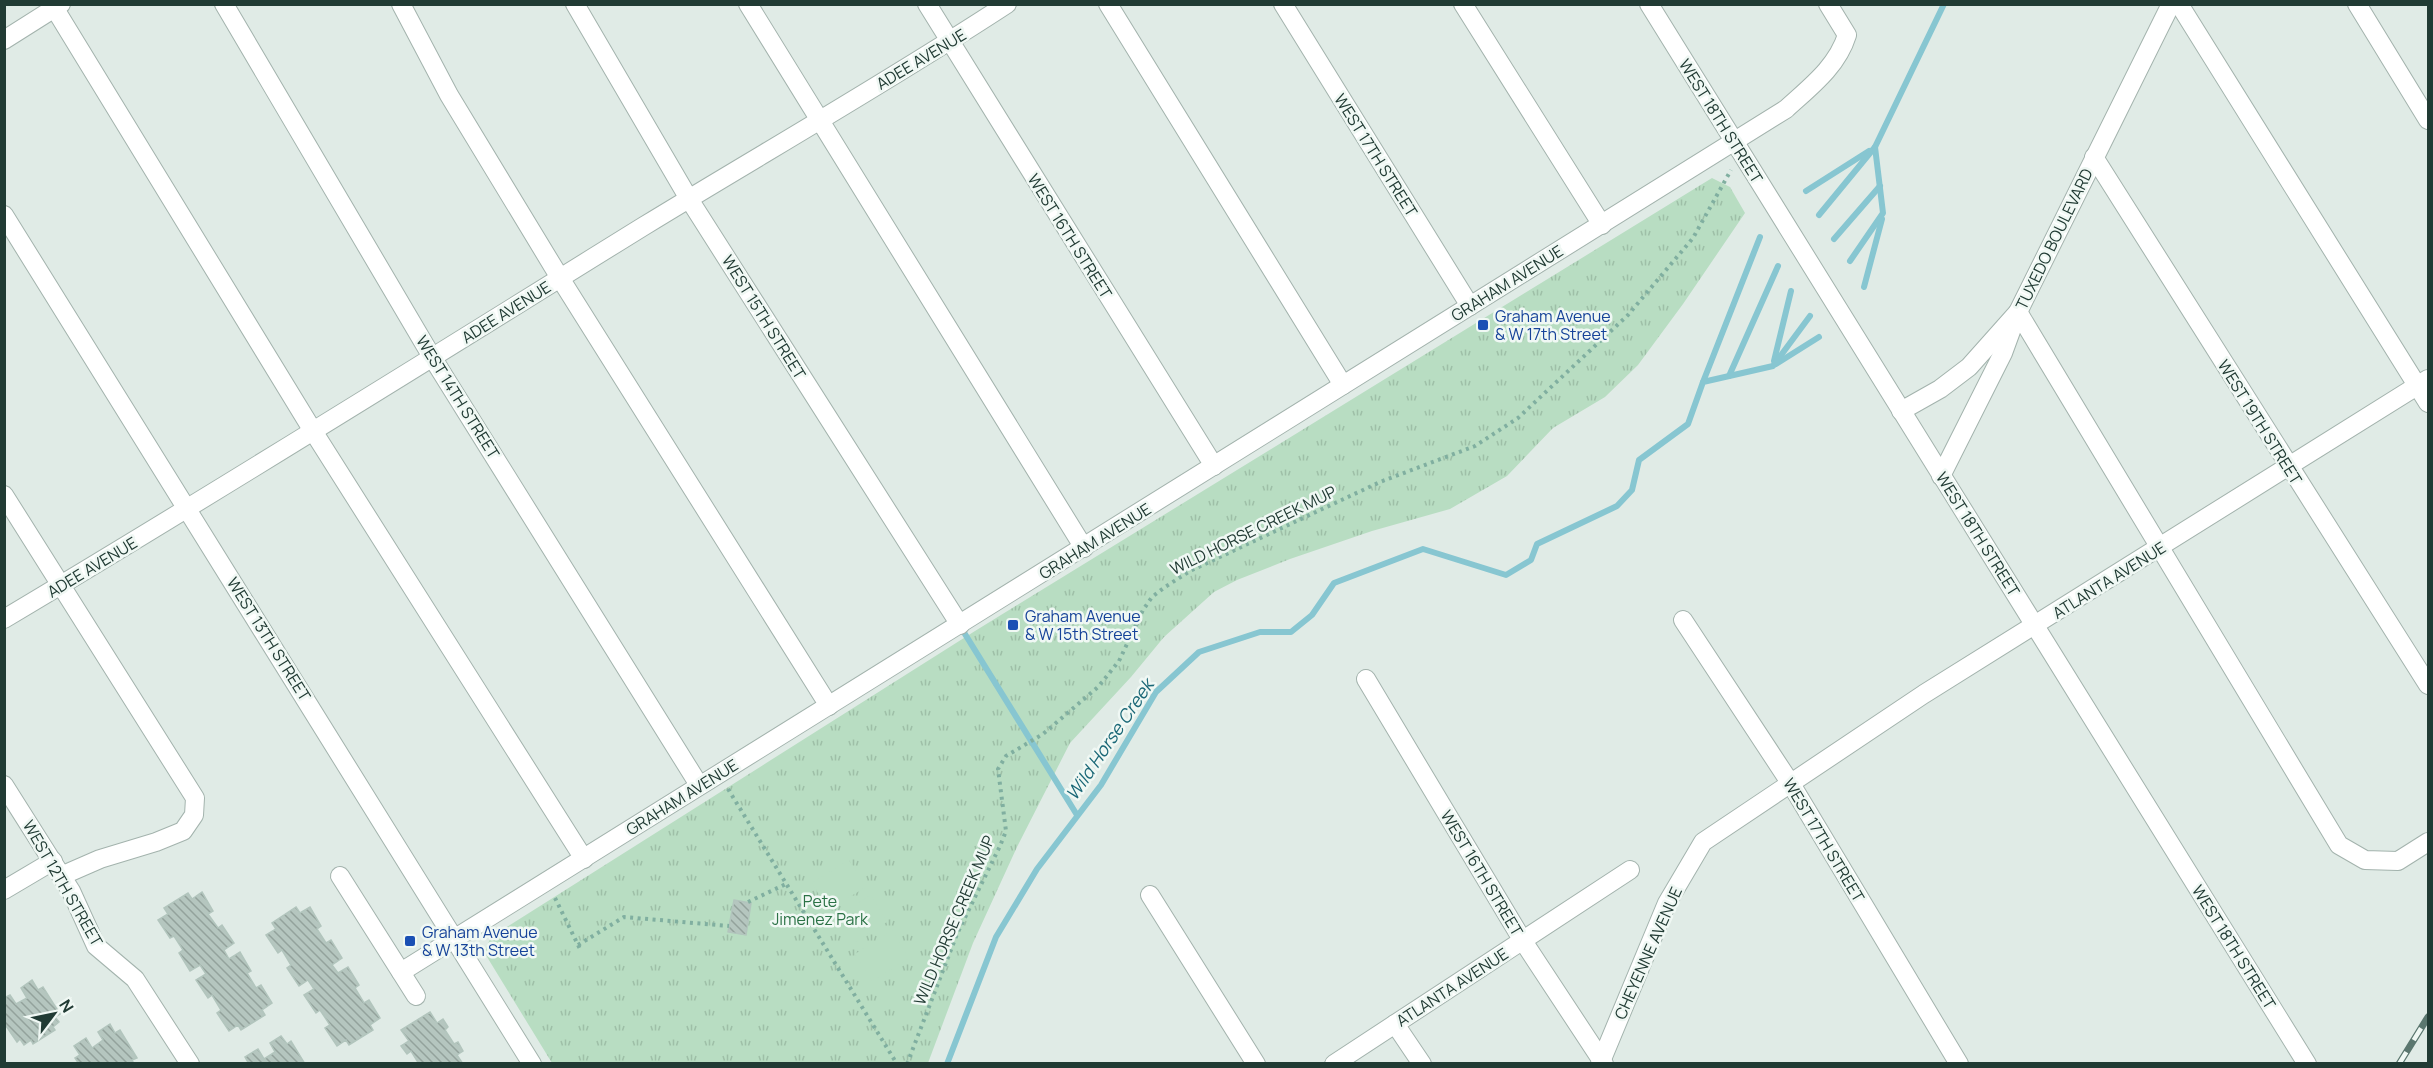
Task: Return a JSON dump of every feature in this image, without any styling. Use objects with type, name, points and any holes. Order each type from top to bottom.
[{"type":"street","name":"WEST 14TH STREET","points":[[224,4],[432,357],[699,785]]},
{"type":"street","points":[[401,4],[449,95],[560,278],[829,706]]},
{"type":"street","name":"WEST 15TH STREET","points":[[575,4],[689,199],[960,625]]},
{"type":"street","points":[[748,4],[1084,548]]},
{"type":"street","name":"WEST 16TH STREET","points":[[927,4],[1214,466]]},
{"type":"street","name":"ADEE AVENUE","points":[[4,619],[188,509],[560,278],[949,42],[1007,4]]},
{"type":"street","points":[[1108,4],[1343,385]]},
{"type":"street","name":"WEST 17TH STREET","points":[[1283,4],[1470,306]]},
{"type":"street","points":[[1463,4],[1602,225]]},
{"type":"street","name":"WEST 18TH STREET","points":[[1649,4],[2307,1064]]},
{"type":"street","name":"GRAHAM AVENUE","points":[[401,972],[1470,306],[1602,225],[1737,147],[1786,109],[1827,72],[1843,49],[1847,35],[1828,4]]},
{"type":"street","name":"TUXEDO BOULEVARD","points":[[1941,476],[2003,353],[2018,312],[2171,4]]},
{"type":"street","points":[[2179,4],[2423,383],[2428,403]]},
{"type":"street","points":[[2358,4],[2428,120]]},
{"type":"street","points":[[4,40],[56,6],[313,431],[584,859]]},
{"type":"street","name":"WEST 19TH STREET","points":[[2094,157],[2428,685]]},
{"type":"street","name":"WEST 13TH STREET","points":[[4,215],[532,1064]]},
{"type":"street","points":[[1901,411],[1940,389],[1969,367],[2018,312],[2339,845],[2365,860],[2398,861],[2428,842]]},
{"type":"street","name":"ATLANTA AVENUE","points":[[1791,784],[1924,693],[2036,626],[2423,383]]},
{"type":"street","points":[[4,495],[195,798],[194,815],[183,831],[100,859],[57,869],[4,890]]},
{"type":"street","name":"WEST 17TH STREET","points":[[1683,620],[1791,784],[1959,1064]]},
{"type":"street","name":"WEST 16TH STREET","points":[[1366,679],[1523,941],[1602,1062]]},
{"type":"street","name":"CHEYENNE AVENUE","points":[[1602,1062],[1667,903],[1703,842],[1791,784]]},
{"type":"street","name":"WEST 12TH STREET","points":[[4,785],[71,891],[96,946],[135,979],[190,1064]]},
{"type":"street","name":"ATLANTA AVENUE","points":[[1334,1064],[1630,870]]},
{"type":"street","points":[[340,876],[416,996]]},
{"type":"street","points":[[1150,895],[1256,1064]]},
{"type":"street","points":[[1395,1024],[1422,1064]]},
{"type":"path","name":"WILD HORSE CREEK MUP","points":[[907,1064],[957,934],[1000,846],[1005,831],[998,769],[1006,756],[1043,734],[1098,687],[1119,661],[1152,597],[1165,587],[1190,571],[1380,482],[1475,446],[1518,417],[1628,315],[1693,238],[1737,147]]},
{"type":"path","points":[[719,773],[897,1064]]},
{"type":"path","points":[[547,883],[581,951]]},
{"type":"path","points":[[748,902],[786,884]]},
{"type":"path","points":[[578,945],[624,917],[729,926]]},
{"type":"green space","name":"Pete Jimenez Park","points":[[1712,178],[1730,187],[1745,213],[1638,365],[1605,397],[1553,428],[1507,476],[1450,509],[1372,531],[1290,559],[1237,580],[1214,592],[1164,637],[1131,677],[1070,743],[1017,847],[973,943],[928,1063],[552,1063],[484,952],[491,937],[975,631]]},
{"type":"green space","points":[[849,860],[866,887],[828,910],[812,883]]},
{"type":"green space","points":[[871,895],[887,922],[850,945],[833,918]]},
{"type":"green space","points":[[892,930],[909,958],[872,981],[855,954]]},
{"type":"building","points":[[202,892],[213,911],[208,914],[218,928],[222,925],[234,943],[224,950],[229,959],[240,952],[251,971],[247,973],[256,988],[261,985],[272,1003],[262,1010],[265,1015],[241,1030],[238,1025],[229,1031],[217,1013],[221,1010],[212,995],[208,998],[196,980],[206,974],[200,965],[190,971],[179,953],[183,950],[174,936],[170,938],[158,920],[168,914],[164,908],[188,893],[192,899]]},
{"type":"building","points":[[734,900],[751,903],[746,935],[728,932]]},
{"type":"building","points":[[296,907],[300,913],[310,907],[321,926],[317,929],[326,943],[331,940],[342,958],[332,965],[338,973],[348,967],[359,985],[355,988],[364,1003],[369,1000],[380,1018],[370,1025],[373,1030],[349,1045],[346,1040],[337,1046],[325,1028],[330,1025],[320,1010],[316,1013],[304,995],[314,989],[308,980],[299,986],[287,968],[291,965],[282,950],[278,953],[266,935],[276,929],[272,923]]},
{"type":"building","points":[[32,980],[38,990],[43,987],[60,1014],[55,1017],[59,1022],[53,1027],[55,1030],[33,1044],[31,1040],[24,1045],[20,1039],[17,1042],[4,1023],[4,998],[10,995],[16,1004],[27,998],[21,988]]},
{"type":"building","points":[[430,1012],[437,1023],[443,1019],[448,1027],[445,1030],[454,1044],[458,1042],[463,1051],[457,1055],[463,1064],[419,1064],[411,1051],[407,1054],[401,1046],[409,1041],[401,1030]]},
{"type":"building","points":[[110,1024],[115,1033],[120,1030],[137,1058],[132,1060],[134,1064],[79,1064],[75,1058],[80,1055],[74,1046],[86,1038],[92,1048],[103,1040],[98,1032]]},
{"type":"building","points":[[281,1036],[287,1044],[291,1041],[305,1064],[249,1064],[245,1057],[258,1049],[264,1059],[275,1052],[270,1043]]},
{"type":"waterway","name":"Wild Horse Creek","points":[[1850,261],[1883,213],[1875,147],[1944,4]]},
{"type":"waterway","name":"Wild Horse Creek","points":[[1819,215],[1875,147]]},
{"type":"waterway","name":"Wild Horse Creek","points":[[1806,191],[1869,151]]},
{"type":"waterway","name":"Wild Horse Creek","points":[[1834,239],[1880,186]]},
{"type":"waterway","name":"Wild Horse Creek","points":[[1864,287],[1882,219]]},
{"type":"waterway","name":"Wild Horse Creek","points":[[1703,382],[1760,237]]},
{"type":"waterway","name":"Wild Horse Creek","points":[[1729,376],[1778,266]]},
{"type":"waterway","name":"Wild Horse Creek","points":[[1774,361],[1791,291]]},
{"type":"waterway","name":"Wild Horse Creek","points":[[947,1064],[996,937],[1037,869],[1101,785],[1156,692],[1199,652],[1260,632],[1291,632],[1312,615],[1334,583],[1423,549],[1506,575],[1531,560],[1537,544],[1617,506],[1632,490],[1639,460],[1688,424],[1703,382],[1773,366],[1810,316]]},
{"type":"waterway","name":"Wild Horse Creek","points":[[1776,364],[1819,337]]},
{"type":"waterway","points":[[960,626],[1077,815]]},
{"type":"railway","points":[[2399,1064],[2428,1017]]},
{"type":"place","name":"Graham Avenue & W 17th Street","points":[[1483,325]]},
{"type":"place","name":"Graham Avenue & W 15th Street","points":[[1013,625]]},
{"type":"place","name":"Graham Avenue & W 13th Street","points":[[410,941]]}]
